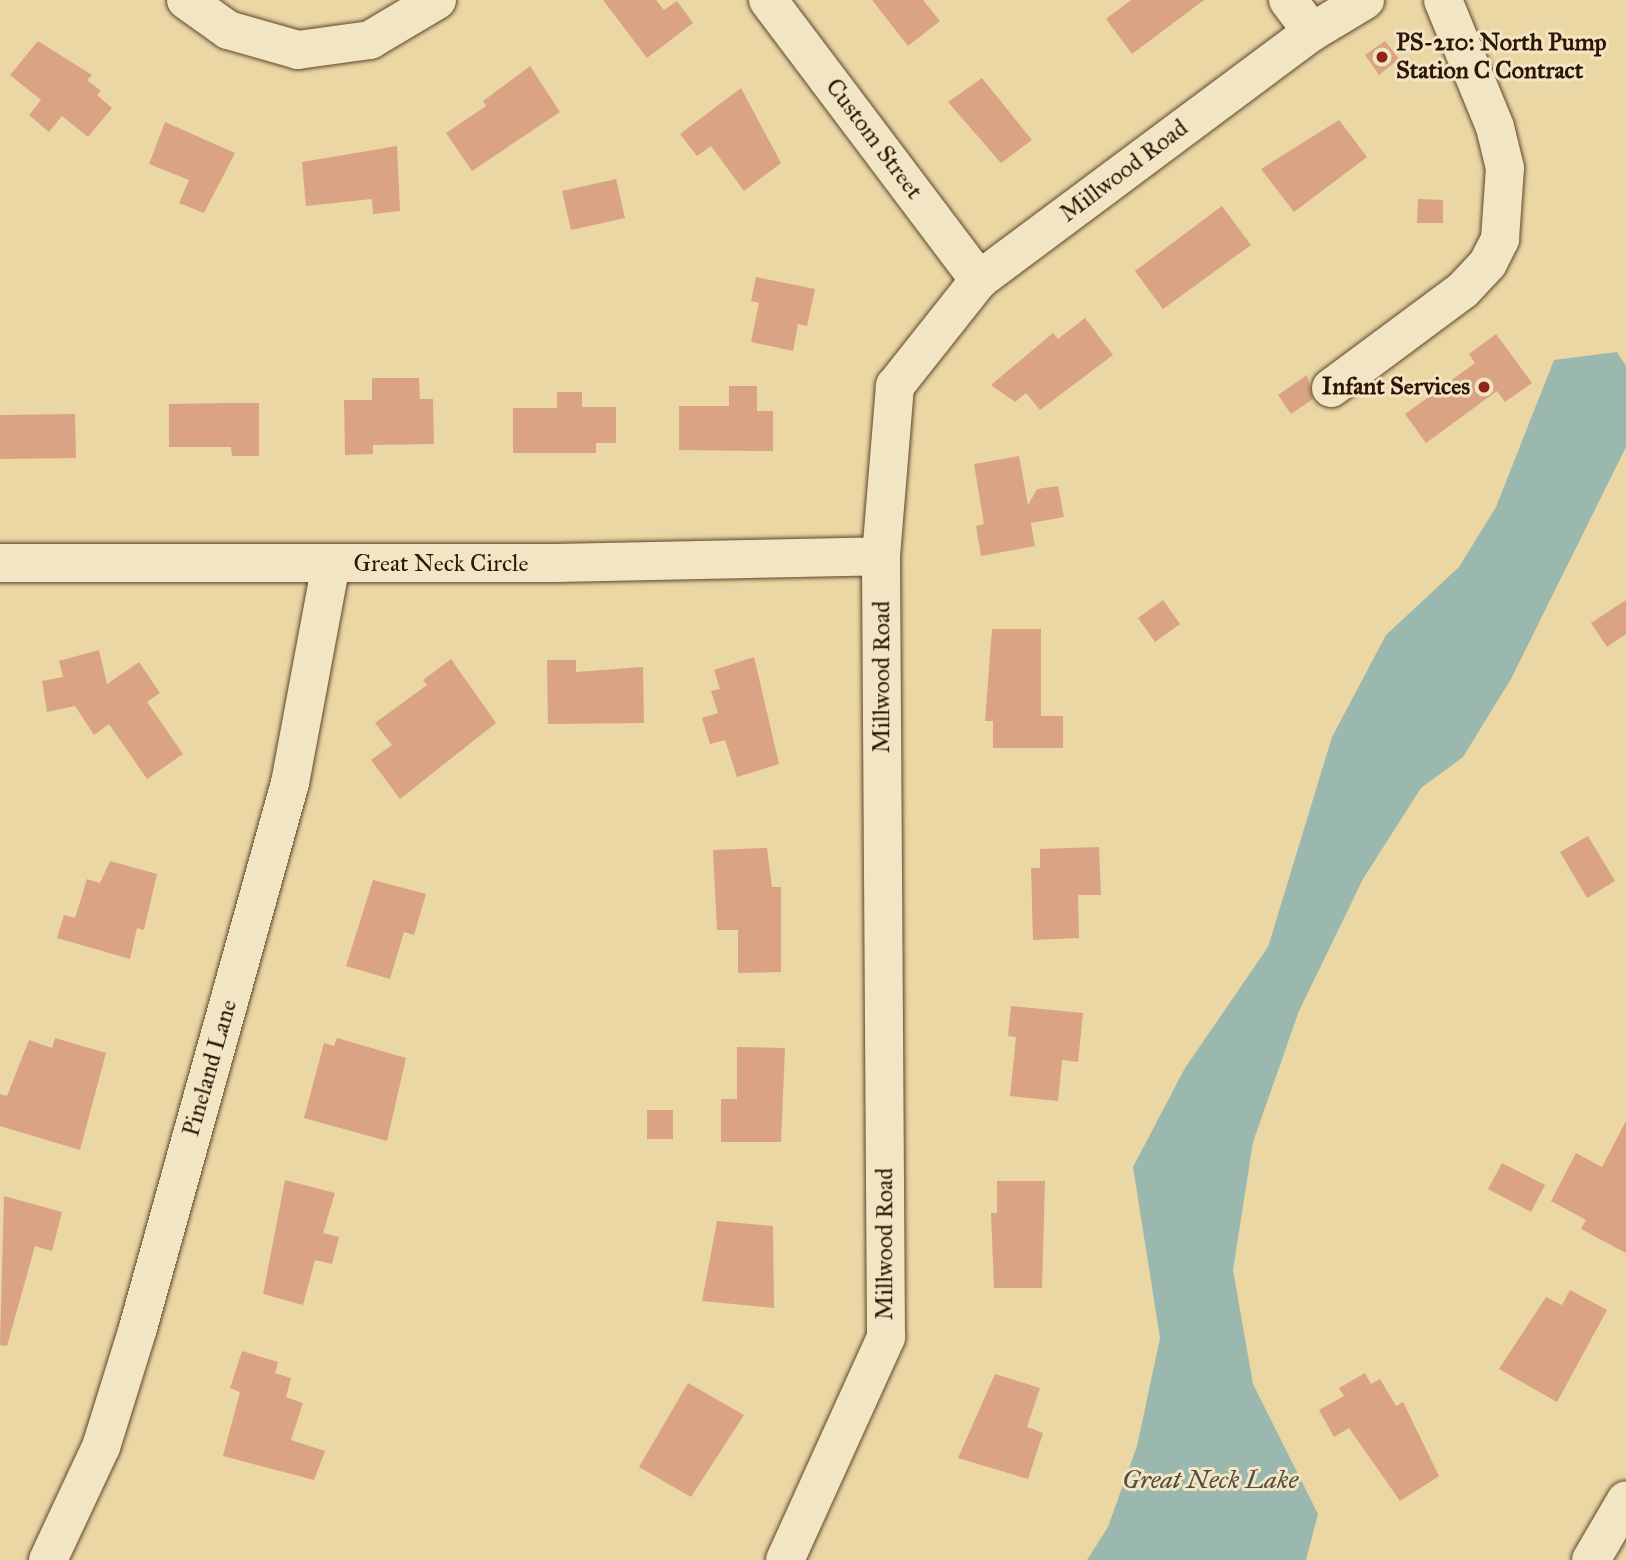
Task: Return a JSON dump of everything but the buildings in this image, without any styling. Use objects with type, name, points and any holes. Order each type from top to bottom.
[{"type":"street","points":[[186,0],[228,30],[298,50],[370,40],[437,0]]},
{"type":"street","name":"Custom Street","points":[[768,0],[978,280]]},
{"type":"street","points":[[1288,0],[1312,32]]},
{"type":"street","name":"Millwood Road","points":[[785,1560],[886,1337],[881,556],[895,386],[978,280],[1312,32],[1365,0]]},
{"type":"street","points":[[1331,388],[1463,290],[1488,263],[1500,239],[1505,179],[1496,127],[1443,0]]},
{"type":"street","name":"Great Neck Circle","points":[[0,563],[331,564],[881,556]]},
{"type":"street","name":"Pineland Lane","points":[[48,1560],[101,1447],[138,1328],[290,783],[331,564]]},
{"type":"street","points":[[1591,1560],[1626,1500]]},
{"type":"water","name":"Great Neck Lake","points":[[1617,352],[1626,366],[1626,447],[1511,679],[1463,757],[1421,788],[1363,879],[1299,1011],[1253,1142],[1233,1270],[1253,1384],[1318,1514],[1306,1560],[1087,1560],[1108,1527],[1137,1446],[1160,1338],[1133,1167],[1185,1068],[1268,947],[1332,737],[1386,635],[1459,567],[1496,507],[1554,360]]},
{"type":"place","name":"PS-210: North Pump Station C Contract","points":[[1382,57]]},
{"type":"place","name":"Infant Services","points":[[1484,387]]}]
